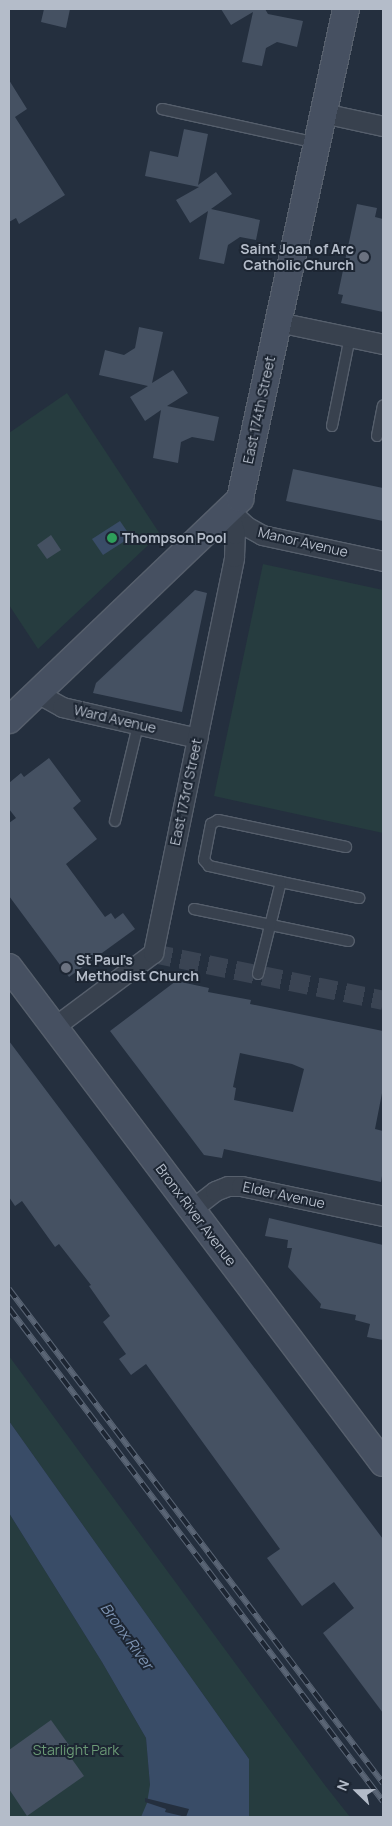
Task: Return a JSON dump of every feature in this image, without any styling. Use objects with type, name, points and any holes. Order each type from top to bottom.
[{"type":"main road","name":"East 174th Street","points":[[9,720],[230,510],[241,495],[346,9]]},
{"type":"main road","name":"Bronx River Avenue","points":[[9,967],[192,1209],[373,1437],[383,1463]]},
{"type":"street","points":[[323,113],[383,126]]},
{"type":"street","points":[[278,322],[383,344]]},
{"type":"street","name":"Manor Avenue","points":[[230,510],[242,523],[262,535],[383,561]]},
{"type":"street","name":"East 173rd Street","points":[[54,1027],[153,953],[234,557],[235,534],[230,510]]},
{"type":"street","name":"Ward Avenue","points":[[37,693],[62,707],[197,738]]},
{"type":"street","name":"Elder Avenue","points":[[192,1209],[215,1191],[228,1186],[241,1186],[383,1216]]},
{"type":"lane","points":[[162,109],[317,144]]},
{"type":"lane","points":[[332,426],[350,337]]},
{"type":"lane","points":[[377,436],[383,406]]},
{"type":"lane","points":[[115,821],[138,725]]},
{"type":"lane","points":[[346,847],[218,820],[211,824],[204,860],[209,866],[359,898]]},
{"type":"lane","points":[[258,974],[281,882]]},
{"type":"lane","points":[[194,909],[348,941]]},
{"type":"green space","points":[[67,393],[160,534],[38,649],[9,605],[9,433]]},
{"type":"green space","points":[[263,564],[383,590],[383,833],[214,796]]},
{"type":"green space","points":[[9,1356],[350,1817],[249,1817],[249,1759],[9,1421]]},
{"type":"green space","name":"Starlight Park","points":[[9,1513],[102,1662],[146,1738],[150,1785],[186,1817],[144,1812],[141,1817],[9,1817]]},
{"type":"water","name":"Thompson Pool","points":[[120,521],[131,537],[103,555],[92,539]]},
{"type":"water","name":"Bronx River","points":[[9,1421],[249,1759],[249,1817],[141,1817],[147,1803],[150,1785],[146,1738],[102,1662],[9,1513]]},
{"type":"pier","points":[[145,1798],[189,1809],[186,1817],[165,1812],[166,1809],[145,1802]]},
{"type":"building","points":[[44,9],[70,9],[66,28],[41,22]]},
{"type":"building","points":[[221,9],[265,9],[268,14],[303,21],[297,47],[277,42],[266,48],[262,66],[242,62],[253,12],[231,25]]},
{"type":"building","points":[[9,80],[27,109],[15,117],[65,195],[19,224],[16,218],[9,222]]},
{"type":"building","points":[[184,129],[208,134],[198,185],[216,172],[232,194],[211,209],[260,220],[256,240],[240,237],[228,245],[224,264],[199,259],[208,211],[190,223],[176,200],[199,187],[145,176],[150,151],[178,157]]},
{"type":"building","name":"Saint Joan of Arc Catholic Church","points":[[357,204],[377,208],[375,217],[383,219],[383,312],[341,303],[343,295],[338,294]]},
{"type":"building","points":[[139,327],[163,332],[152,383],[173,370],[188,393],[167,406],[219,417],[214,441],[192,437],[181,442],[178,463],[153,458],[161,410],[145,421],[130,397],[148,386],[99,375],[105,350],[124,355],[135,348]]},
{"type":"building","points":[[293,469],[383,488],[383,521],[286,501]]},
{"type":"building","points":[[51,535],[61,550],[47,559],[37,545]]},
{"type":"building","points":[[195,590],[207,593],[182,712],[93,693],[96,683]]},
{"type":"building","points":[[49,758],[81,801],[73,808],[97,839],[66,864],[105,917],[111,913],[115,919],[123,913],[135,929],[69,977],[9,896],[9,823],[16,818],[9,809],[9,783],[21,773],[24,777]]},
{"type":"building","points":[[176,981],[209,988],[208,992],[251,1000],[250,1004],[383,1031],[383,1088],[375,1129],[383,1131],[383,1170],[381,1182],[224,1149],[222,1158],[204,1155],[110,1031]],"holes":[[[240,1053],[292,1064],[304,1069],[293,1112],[234,1100],[236,1088],[233,1087]]]},
{"type":"building","points":[[9,1041],[383,1539],[383,1713],[323,1633],[354,1608],[334,1582],[302,1606],[267,1558],[280,1549],[146,1364],[131,1375],[119,1359],[126,1354],[103,1322],[110,1316],[89,1286],[91,1285],[59,1244],[55,1247],[22,1201],[15,1206],[9,1197]]},
{"type":"building","points":[[269,1218],[383,1245],[383,1340],[367,1337],[370,1324],[355,1320],[356,1315],[320,1308],[321,1304],[288,1267],[292,1248],[287,1248],[288,1240],[265,1236]]},
{"type":"building","points":[[51,1720],[74,1752],[69,1755],[84,1776],[27,1816],[9,1789],[9,1750]]},
{"type":"tunnel","points":[[153,953],[383,1000]]},
{"type":"railway","points":[[9,1289],[383,1783]]},
{"type":"railway","points":[[9,1308],[383,1801]]},
{"type":"place","name":"Saint Joan of Arc Catholic Church","points":[[364,257]]},
{"type":"place","name":"Thompson Pool","points":[[112,538]]},
{"type":"place","name":"St Paul's Methodist Church","points":[[66,968]]}]
